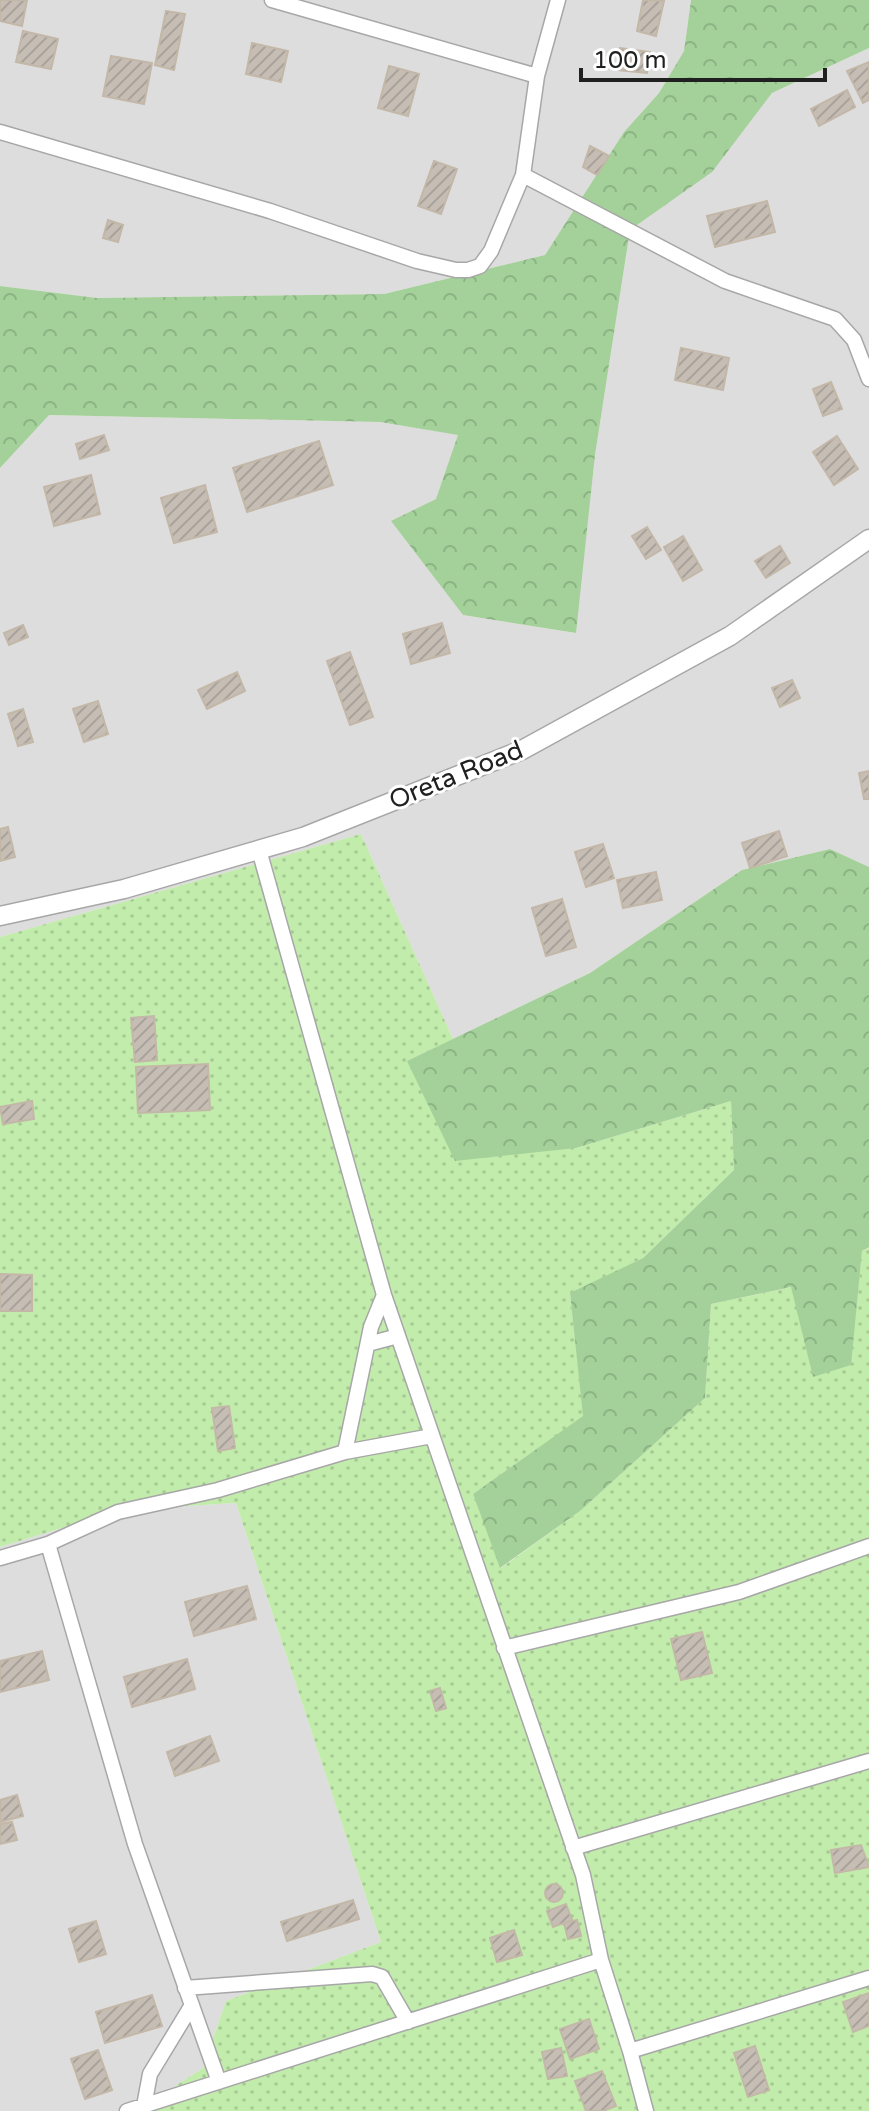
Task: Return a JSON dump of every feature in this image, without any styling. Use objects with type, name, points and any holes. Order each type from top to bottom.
[{"type":"street","points":[[272,0],[537,76]]},
{"type":"street","points":[[0,132],[270,211],[417,261],[456,270],[480,266],[491,251],[523,175],[537,76],[558,0]]},
{"type":"street","points":[[523,175],[725,281],[835,319],[854,340],[869,379]]},
{"type":"street","name":"Oreta Road","points":[[0,916],[124,889],[303,837],[522,750],[730,636],[869,539]]},
{"type":"street","points":[[259,850],[384,1295],[583,1875],[601,1960],[646,2111]]},
{"type":"street","points":[[345,1452],[371,1327],[384,1295]]},
{"type":"street","points":[[368,1344],[398,1336]]},
{"type":"street","points":[[0,1558],[48,1544],[118,1512],[218,1490],[345,1452],[432,1436]]},
{"type":"street","points":[[48,1544],[135,1844],[219,2082]]},
{"type":"street","points":[[504,1648],[739,1592],[869,1546]]},
{"type":"street","points":[[573,1848],[869,1761]]},
{"type":"street","points":[[127,2111],[601,1960]]},
{"type":"street","points":[[185,1988],[372,1974],[382,1977],[408,2022]]},
{"type":"street","points":[[630,2051],[869,1978]]},
{"type":"street","points":[[144,2106],[150,2074],[192,2005]]},
{"type":"shaded area","points":[[0,0],[691,0],[684,51],[659,93],[624,132],[545,255],[384,294],[97,298],[0,286]]},
{"type":"shaded area","points":[[869,48],[869,867],[830,849],[742,870],[590,973],[453,1039],[361,834],[0,937],[0,468],[48,415],[380,422],[459,435],[436,499],[392,522],[463,615],[575,633],[595,455],[630,230],[711,172],[772,93]]},
{"type":"shaded area","points":[[236,1503],[381,1942],[226,2001],[203,2068],[137,2111],[0,2111],[0,1547],[120,1510]]},
{"type":"green space","points":[[691,0],[869,0],[869,48],[772,93],[712,172],[630,230],[595,455],[576,633],[463,615],[391,521],[436,499],[458,435],[380,422],[49,415],[0,468],[0,286],[97,298],[384,294],[545,255],[624,132],[659,93],[684,51]]},
{"type":"green space","points":[[361,834],[453,1039],[407,1061],[576,1148],[731,1101],[734,1170],[643,1258],[570,1294],[584,1416],[473,1494],[501,1568],[580,1511],[705,1398],[711,1304],[792,1287],[813,1376],[850,1365],[862,1251],[869,1248],[869,2111],[137,2111],[203,2068],[226,2001],[381,1942],[236,1503],[120,1510],[0,1547],[0,937]]},
{"type":"green space","points":[[830,849],[869,867],[869,1247],[862,1251],[851,1365],[813,1377],[791,1287],[711,1304],[705,1398],[580,1511],[500,1568],[473,1494],[583,1416],[570,1293],[643,1258],[734,1170],[731,1101],[576,1148],[455,1161],[407,1061],[590,973],[742,870]]},
{"type":"building","points":[[0,0],[27,0],[22,26],[0,21]]},
{"type":"building","points":[[643,0],[664,1],[656,36],[637,31]]},
{"type":"building","points":[[166,11],[185,14],[174,70],[155,65]]},
{"type":"building","points":[[23,31],[58,39],[51,69],[16,62]]},
{"type":"building","points":[[252,43],[288,51],[281,82],[246,74]]},
{"type":"building","points":[[620,48],[650,52],[647,73],[618,70]]},
{"type":"building","points":[[111,56],[152,63],[144,104],[103,96]]},
{"type":"building","points":[[869,62],[869,100],[863,103],[847,71]]},
{"type":"building","points":[[389,66],[419,74],[408,116],[378,108]]},
{"type":"building","points":[[847,90],[855,107],[819,126],[811,109]]},
{"type":"building","points":[[590,146],[609,156],[597,175],[583,167]]},
{"type":"building","points":[[434,161],[457,169],[441,214],[418,206]]},
{"type":"building","points":[[767,201],[775,232],[715,247],[707,216]]},
{"type":"building","points":[[108,220],[123,225],[118,242],[103,238]]},
{"type":"building","points":[[681,348],[729,358],[723,390],[675,380]]},
{"type":"building","points":[[831,382],[842,409],[823,416],[813,389]]},
{"type":"building","points":[[104,435],[109,450],[80,459],[76,444]]},
{"type":"building","points":[[837,436],[858,469],[834,485],[813,452]]},
{"type":"building","points":[[319,441],[333,485],[247,512],[233,468]]},
{"type":"building","points":[[91,475],[100,514],[54,526],[44,487]]},
{"type":"building","points":[[205,485],[217,532],[174,543],[161,498]]},
{"type":"building","points":[[647,527],[661,550],[646,559],[632,536]]},
{"type":"building","points":[[683,536],[702,570],[683,581],[664,547]]},
{"type":"building","points":[[780,546],[790,563],[766,578],[755,561]]},
{"type":"building","points":[[442,623],[450,653],[411,664],[403,634]]},
{"type":"building","points":[[23,625],[28,637],[9,645],[4,633]]},
{"type":"building","points":[[350,652],[373,717],[350,725],[327,661]]},
{"type":"building","points":[[237,672],[245,691],[207,709],[198,690]]},
{"type":"building","points":[[792,680],[800,698],[780,707],[772,688]]},
{"type":"building","points":[[98,701],[108,734],[84,742],[73,709]]},
{"type":"building","points":[[23,709],[33,742],[18,746],[8,714]]},
{"type":"building","points":[[869,771],[869,799],[864,799],[859,773]]},
{"type":"building","points":[[8,827],[15,857],[0,861],[0,829]]},
{"type":"building","points":[[779,831],[787,856],[750,868],[742,843]]},
{"type":"building","points":[[603,844],[614,878],[586,887],[575,852]]},
{"type":"building","points":[[656,872],[662,900],[623,908],[617,880]]},
{"type":"building","points":[[562,899],[576,947],[546,956],[532,908]]},
{"type":"building","points":[[154,1016],[157,1060],[135,1062],[131,1018]]},
{"type":"building","points":[[208,1064],[210,1110],[138,1113],[136,1067]]},
{"type":"building","points":[[32,1101],[34,1119],[3,1124],[0,1107]]},
{"type":"building","points":[[0,1274],[32,1275],[32,1311],[0,1311]]},
{"type":"building","points":[[229,1406],[235,1448],[218,1451],[212,1408]]},
{"type":"building","points":[[247,1586],[256,1619],[194,1636],[185,1602]]},
{"type":"building","points":[[702,1632],[712,1673],[681,1680],[671,1639]]},
{"type":"building","points":[[42,1651],[49,1680],[0,1692],[0,1661]]},
{"type":"building","points":[[187,1659],[195,1689],[132,1707],[124,1677]]},
{"type":"building","points":[[440,1688],[446,1708],[436,1711],[430,1691]]},
{"type":"building","points":[[210,1736],[219,1761],[175,1776],[167,1752]]},
{"type":"building","points":[[17,1795],[23,1816],[0,1822],[0,1800]]},
{"type":"building","points":[[12,1822],[17,1840],[0,1844],[0,1824]]},
{"type":"building","points":[[861,1845],[869,1867],[835,1873],[831,1850]]},
{"type":"building","points":[[554,1884],[563,1893],[554,1902],[545,1893]]},
{"type":"building","points":[[353,1900],[359,1919],[287,1941],[281,1922]]},
{"type":"building","points":[[566,1904],[572,1920],[553,1927],[547,1911]]},
{"type":"building","points":[[577,1920],[581,1936],[568,1939],[564,1923]]},
{"type":"building","points":[[96,1921],[106,1954],[79,1962],[69,1929]]},
{"type":"building","points":[[514,1930],[522,1955],[497,1962],[490,1938]]},
{"type":"building","points":[[869,1993],[869,2026],[853,2032],[843,2002]]},
{"type":"building","points":[[152,1995],[162,2026],[105,2043],[96,2012]]},
{"type":"building","points":[[589,2019],[599,2049],[570,2059],[560,2029]]},
{"type":"building","points":[[755,2046],[769,2090],[748,2097],[734,2053]]},
{"type":"building","points":[[561,2048],[567,2076],[548,2079],[542,2052]]},
{"type":"building","points":[[98,2050],[112,2090],[85,2099],[71,2059]]},
{"type":"building","points":[[602,2071],[616,2106],[603,2111],[586,2111],[575,2081]]}]
